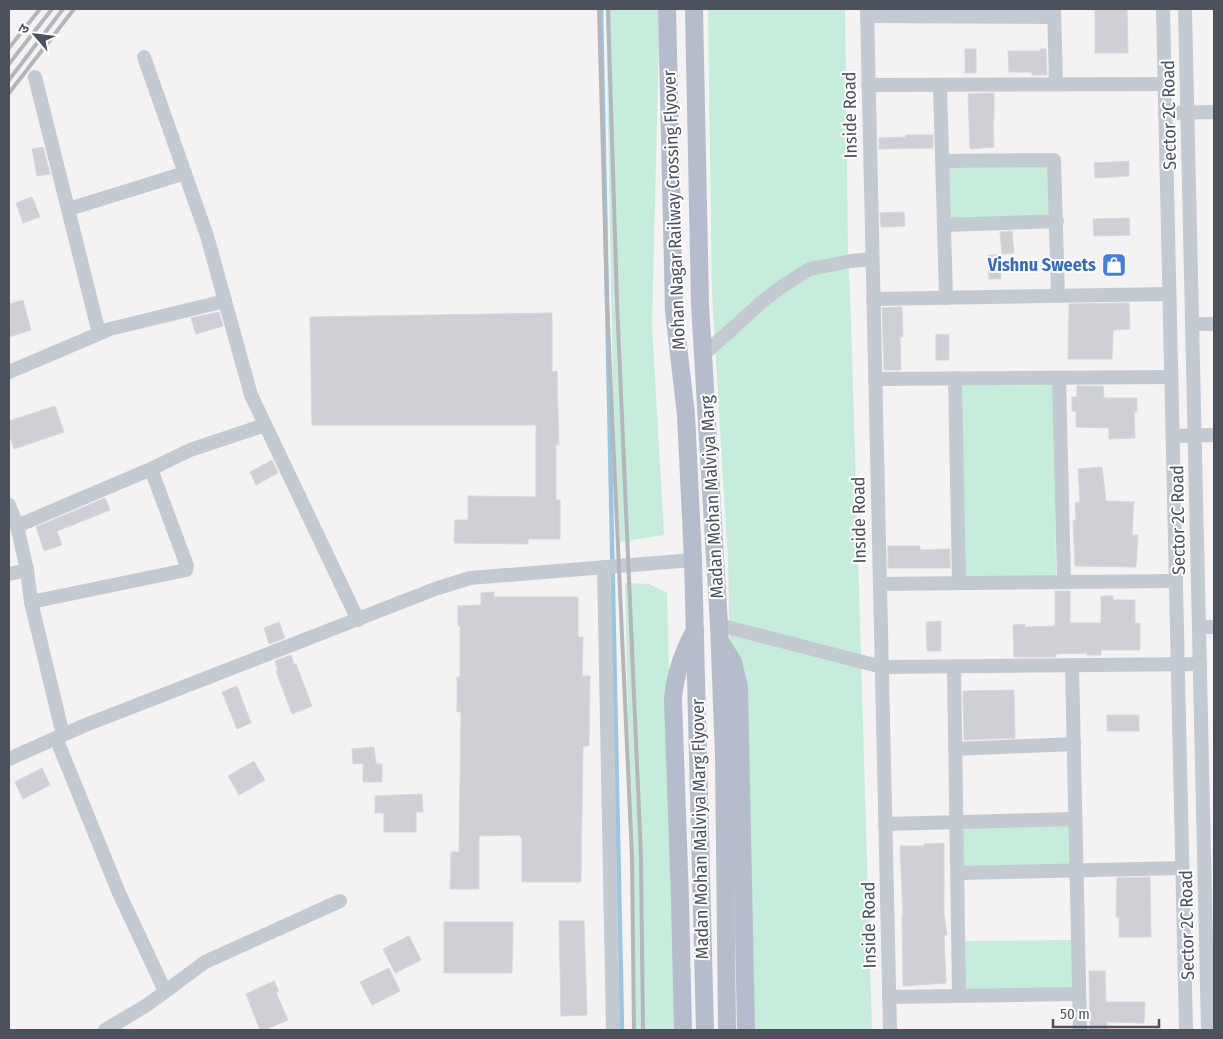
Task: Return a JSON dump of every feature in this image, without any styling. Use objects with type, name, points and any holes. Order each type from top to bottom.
[{"type":"main road","name":"Mohan Nagar Railway Crossing Flyover","points":[[667,9],[674,311],[686,415],[693,560]]},
{"type":"main road","name":"Mohan Nagar Railway Crossing Flyover","points":[[694,9],[700,304],[704,354]]},
{"type":"main road","name":"Madan Mohan Malviya Marg","points":[[704,354],[719,633]]},
{"type":"main road","name":"Madan Mohan Malviya Marg","points":[[693,560],[695,629]]},
{"type":"main road","name":"Madan Mohan Malviya Marg Flyover","points":[[695,629],[705,1030]]},
{"type":"main road","points":[[683,1030],[673,699],[681,657],[695,629]]},
{"type":"main road","name":"Madan Mohan Malviya Marg Flyover","points":[[719,633],[724,756],[727,1030]]},
{"type":"main road","points":[[719,633],[734,662],[739,687],[746,1030]]},
{"type":"street","name":"Sector 2C Road","points":[[1163,9],[1186,1030]]},
{"type":"street","name":"Sector 2C Road","points":[[1185,9],[1200,664],[1208,722],[1210,1024]]},
{"type":"street","points":[[867,12],[1054,13],[1056,84]]},
{"type":"street","name":"Inside Road","points":[[867,12],[890,1030]]},
{"type":"street","points":[[144,57],[207,236],[251,395],[358,620]]},
{"type":"street","points":[[35,77],[99,333]]},
{"type":"street","points":[[868,85],[1165,84]]},
{"type":"street","points":[[940,85],[946,298]]},
{"type":"street","points":[[1165,113],[1214,112]]},
{"type":"street","points":[[942,161],[1054,160],[1058,296]]},
{"type":"street","points":[[69,209],[185,173]]},
{"type":"street","points":[[944,225],[1057,221]]},
{"type":"street","points":[[1168,226],[1190,225]]},
{"type":"street","points":[[704,354],[770,296],[810,269],[872,259]]},
{"type":"street","points":[[873,299],[1169,294]]},
{"type":"street","points":[[9,372],[110,329],[225,301]]},
{"type":"street","points":[[1192,324],[1214,324]]},
{"type":"street","points":[[875,379],[1171,377]]},
{"type":"street","points":[[954,378],[959,583]]},
{"type":"street","points":[[1059,378],[1064,582]]},
{"type":"street","points":[[17,526],[151,469],[190,450],[265,425]]},
{"type":"street","points":[[1173,436],[1214,435]]},
{"type":"street","points":[[30,602],[186,570],[187,566],[151,469]]},
{"type":"street","points":[[9,505],[17,526],[27,570],[30,602],[60,736],[119,893],[165,991]]},
{"type":"street","points":[[9,759],[60,736],[435,589],[470,578],[693,560]]},
{"type":"street","points":[[606,567],[613,1030]]},
{"type":"street","points":[[9,574],[27,570]]},
{"type":"street","points":[[880,584],[1176,581]]},
{"type":"street","points":[[1199,627],[1214,627]]},
{"type":"street","points":[[719,633],[882,667],[1200,664]]},
{"type":"street","points":[[954,666],[959,996]]},
{"type":"street","points":[[1072,666],[1080,1030]]},
{"type":"street","points":[[956,749],[1074,744]]},
{"type":"street","points":[[885,824],[1075,818]]},
{"type":"street","points":[[1182,847],[1209,847]]},
{"type":"street","points":[[957,873],[1182,868]]},
{"type":"street","points":[[105,1030],[147,1005],[205,962],[340,900]]},
{"type":"street","points":[[889,997],[1080,994]]},
{"type":"green space","points":[[606,9],[658,9],[659,38],[652,325],[664,535],[620,542],[613,389]]},
{"type":"green space","points":[[708,9],[845,9],[848,253],[872,1030],[738,1030],[728,562],[712,294]]},
{"type":"green space","points":[[1051,164],[1052,217],[949,219],[949,166]]},
{"type":"green space","points":[[1054,383],[1056,576],[964,578],[961,385]]},
{"type":"green space","points":[[625,583],[649,584],[667,593],[678,1030],[635,1030]]},
{"type":"green space","points":[[1071,824],[1072,866],[962,869],[962,827]]},
{"type":"green space","points":[[1073,940],[1073,990],[964,991],[964,941]]},
{"type":"building","points":[[1095,9],[1127,9],[1128,53],[1095,53]]},
{"type":"building","points":[[965,49],[976,49],[976,73],[965,73]]},
{"type":"building","points":[[1040,49],[1046,49],[1047,75],[1032,75],[1032,72],[1009,72],[1008,51],[1040,51]]},
{"type":"building","points":[[994,93],[994,147],[970,149],[968,94]]},
{"type":"building","points":[[906,135],[933,135],[933,148],[879,149],[879,138],[906,137]]},
{"type":"building","points":[[43,147],[50,174],[37,176],[32,149]]},
{"type":"building","points":[[1129,161],[1129,176],[1095,178],[1094,163]]},
{"type":"building","points":[[32,197],[40,217],[23,223],[16,203]]},
{"type":"building","points":[[904,212],[905,226],[881,227],[880,213]]},
{"type":"building","points":[[1129,218],[1130,235],[1094,236],[1093,219]]},
{"type":"building","points":[[1012,231],[1014,253],[1002,254],[1000,232]]},
{"type":"building","points":[[988,255],[1000,255],[1001,279],[989,279]]},
{"type":"building","points":[[23,300],[31,330],[9,337],[9,304]]},
{"type":"building","points":[[1129,303],[1130,329],[1113,330],[1112,359],[1068,359],[1069,304]]},
{"type":"building","points":[[902,307],[903,337],[900,337],[901,370],[884,370],[882,308]]},
{"type":"building","points":[[219,312],[223,326],[196,334],[191,318]]},
{"type":"building","points":[[552,313],[552,372],[557,371],[559,445],[556,445],[556,500],[560,500],[560,539],[528,539],[528,544],[454,543],[455,520],[468,520],[468,496],[536,497],[536,425],[312,425],[310,317]]},
{"type":"building","points":[[936,334],[949,335],[949,360],[936,360]]},
{"type":"building","points":[[1077,386],[1103,386],[1104,398],[1137,398],[1137,412],[1134,412],[1135,438],[1109,439],[1109,428],[1076,427],[1076,411],[1072,411],[1072,397],[1077,397]]},
{"type":"building","points":[[55,406],[64,432],[14,449],[9,434],[9,421]]},
{"type":"building","points":[[272,460],[278,473],[256,485],[250,472]]},
{"type":"building","points":[[1102,467],[1106,501],[1134,502],[1132,535],[1138,535],[1136,567],[1075,566],[1073,520],[1076,520],[1075,503],[1080,502],[1078,469]]},
{"type":"building","points":[[105,498],[110,510],[57,531],[62,545],[44,551],[36,527]]},
{"type":"building","points":[[888,546],[920,546],[920,550],[950,549],[950,568],[888,568]]},
{"type":"building","points":[[1055,591],[1070,591],[1070,623],[1101,623],[1101,596],[1113,596],[1113,600],[1135,600],[1135,623],[1140,623],[1140,650],[1101,650],[1101,655],[1087,655],[1087,653],[1056,654],[1056,657],[1014,657],[1013,625],[1025,624],[1025,627],[1055,626]]},
{"type":"building","points":[[494,592],[494,597],[578,597],[578,637],[583,637],[582,676],[590,676],[589,746],[583,746],[581,882],[522,882],[522,837],[520,835],[479,836],[479,889],[450,889],[451,852],[459,852],[461,712],[457,712],[457,677],[460,677],[458,606],[481,605],[481,593]]},
{"type":"building","points":[[941,621],[941,651],[927,651],[926,622]]},
{"type":"building","points":[[279,622],[285,638],[269,644],[264,628]]},
{"type":"building","points":[[291,655],[312,706],[292,714],[276,671],[278,671],[275,661]]},
{"type":"building","points":[[237,686],[251,723],[237,729],[222,692]]},
{"type":"building","points":[[1014,690],[1015,738],[964,740],[963,691]]},
{"type":"building","points":[[1107,715],[1139,715],[1139,731],[1107,731]]},
{"type":"building","points":[[374,747],[376,764],[382,764],[382,782],[363,782],[363,763],[353,764],[352,749]]},
{"type":"building","points":[[254,761],[265,780],[239,795],[228,776]]},
{"type":"building","points":[[42,768],[50,785],[23,799],[15,782]]},
{"type":"building","points":[[422,794],[423,812],[416,812],[416,832],[384,832],[384,813],[375,813],[375,796]]},
{"type":"building","points":[[944,843],[944,914],[947,935],[944,935],[946,983],[903,986],[900,846],[924,846],[924,844]]},
{"type":"building","points":[[1150,877],[1151,937],[1119,937],[1119,917],[1116,917],[1117,878]]},
{"type":"building","points":[[559,921],[584,921],[587,1015],[561,1016]]},
{"type":"building","points":[[444,922],[513,922],[512,973],[444,973]]},
{"type":"building","points":[[409,936],[421,960],[395,973],[383,949]]},
{"type":"building","points":[[389,968],[400,991],[372,1005],[360,982]]},
{"type":"building","points":[[1089,971],[1105,971],[1106,1002],[1145,1002],[1144,1023],[1107,1022],[1107,1030],[1090,1030]]},
{"type":"building","points":[[274,981],[279,991],[276,992],[288,1020],[260,1030],[246,994]]},
{"type":"waterway","points":[[601,9],[622,1030]]},
{"type":"railway","points":[[9,48],[40,9]]},
{"type":"railway","points":[[9,64],[52,9]]},
{"type":"railway","points":[[9,80],[63,9]]},
{"type":"railway","points":[[9,93],[74,9]]},
{"type":"railway","points":[[599,9],[607,302],[632,857],[634,1030]]},
{"type":"railway","points":[[608,9],[617,302],[641,857],[643,1030]]},
{"type":"place","name":"Vishnu Sweets","points":[[1114,265]]}]
